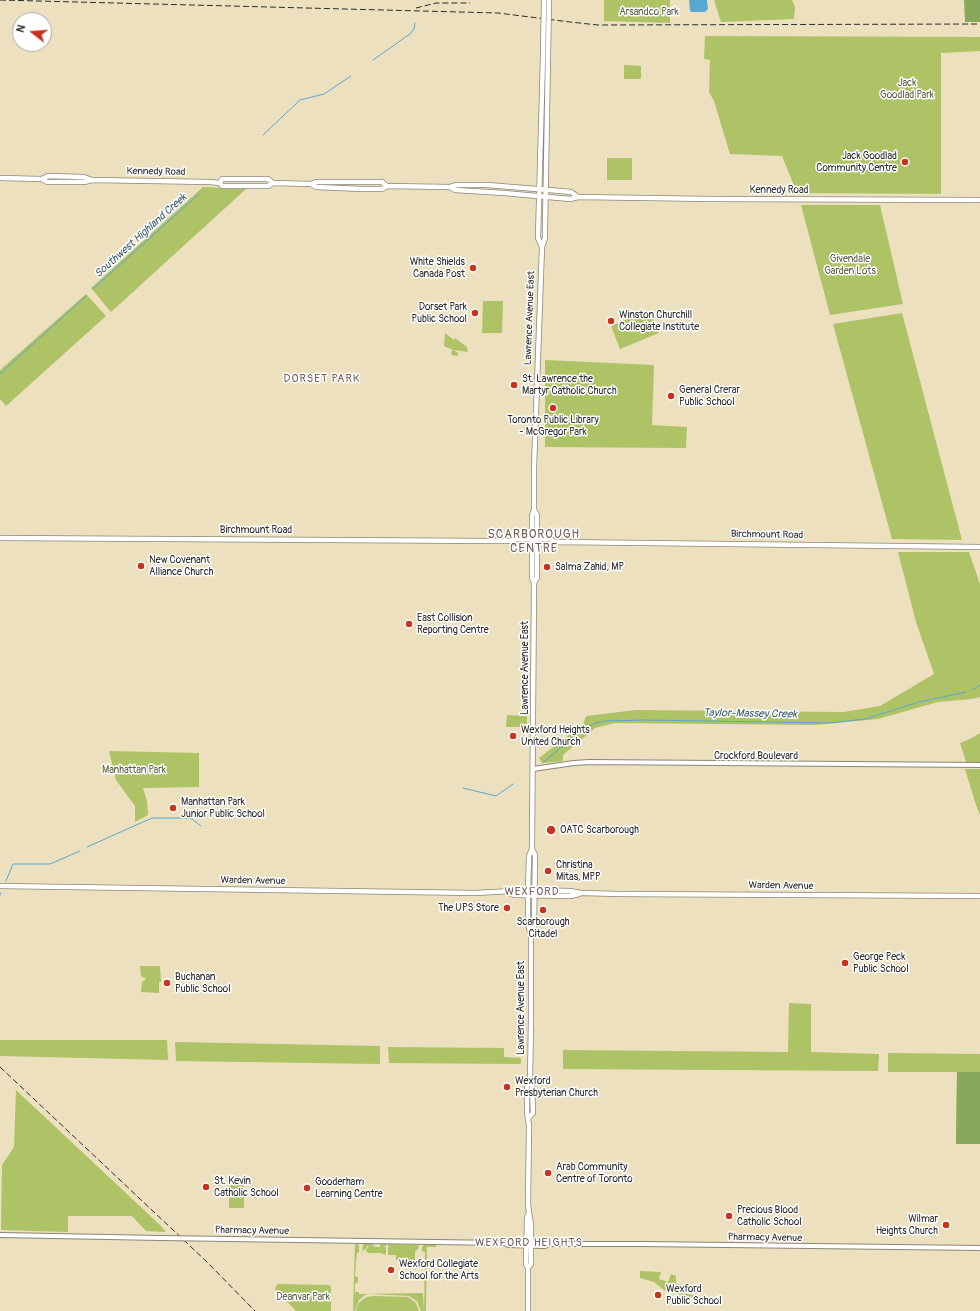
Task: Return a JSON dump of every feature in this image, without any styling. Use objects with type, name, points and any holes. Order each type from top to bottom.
[{"type":"main road","name":"Lawrence Avenue East","points":[[528,1311],[528,1268],[526,1264],[529,1244],[527,1218],[529,1212],[529,1117],[527,1086],[530,1082],[531,934],[528,925],[528,890],[529,856],[532,849],[534,583],[537,578],[535,542],[537,515],[534,510],[534,467],[542,247],[545,238],[545,197],[543,189],[545,56],[544,0]]},
{"type":"main road","name":"Lawrence Avenue East","points":[[545,56],[550,0]]},
{"type":"main road","name":"Kennedy Road","points":[[0,178],[42,179],[47,182],[84,182],[92,180],[220,183],[222,186],[268,186],[273,183],[311,184],[316,182],[382,182],[387,186]]},
{"type":"main road","name":"Kennedy Road","points":[[311,184],[316,187],[362,189],[382,189],[387,186],[450,187],[457,185],[487,185],[571,192],[578,196]]},
{"type":"main road","name":"Kennedy Road","points":[[450,187],[455,190],[570,199],[578,196],[713,199],[980,200]]},
{"type":"main road","name":"Lawrence Avenue East","points":[[542,247],[538,238],[540,196],[543,189]]},
{"type":"main road","points":[[545,204],[558,198]]},
{"type":"main road","name":"Birchmount Road","points":[[0,538],[513,541],[515,539],[551,544],[555,542],[980,547]]},
{"type":"main road","name":"Lawrence Avenue East","points":[[531,934],[534,926],[535,893],[535,855],[532,849]]},
{"type":"main road","name":"Warden Avenue","points":[[0,886],[476,893],[528,890],[535,893],[570,896],[581,893],[980,896]]},
{"type":"main road","name":"Warden Avenue","points":[[506,892],[514,895],[528,896],[535,893]]},
{"type":"street","points":[[362,183],[362,189]]},
{"type":"street","name":"Crockford Boulevard","points":[[533,769],[589,762],[980,765]]},
{"type":"street","name":"Pharmacy Avenue","points":[[0,1235],[509,1242],[529,1244],[545,1242],[550,1244],[980,1248]]},
{"type":"green space","name":"Arsandco Park","points":[[604,0],[670,0],[670,23],[604,21]]},
{"type":"green space","points":[[714,0],[792,0],[795,7],[794,19],[721,22]]},
{"type":"green space","points":[[964,0],[980,0],[980,22],[965,22]]},
{"type":"green space","name":"Jack Goodlad Park","points":[[705,36],[980,37],[980,51],[941,53],[941,194],[797,193],[782,156],[730,154],[714,101],[709,92],[710,60],[704,59]]},
{"type":"green space","points":[[624,65],[641,66],[641,79],[624,79]]},
{"type":"green space","points":[[607,158],[632,158],[632,180],[607,180]]},
{"type":"green space","points":[[203,187],[246,189],[111,312],[91,288]]},
{"type":"green space","name":"Givendale Garden Lots","points":[[801,205],[880,205],[903,304],[830,315]]},
{"type":"green space","points":[[86,294],[106,316],[6,406],[0,399],[0,370]]},
{"type":"green space","points":[[483,301],[503,301],[502,333],[482,333]]},
{"type":"green space","points":[[650,310],[659,333],[620,349],[611,326]]},
{"type":"green space","points":[[902,313],[962,540],[892,539],[833,324]]},
{"type":"green space","points":[[445,333],[467,347],[468,352],[454,350],[458,353],[458,355],[452,355],[451,352],[453,350],[444,346]]},
{"type":"green space","points":[[545,360],[654,365],[652,425],[687,427],[686,448],[545,447]]},
{"type":"green space","points":[[898,552],[969,552],[980,584],[980,697],[938,702],[878,719],[815,725],[615,723],[595,728],[563,755],[563,761],[542,763],[539,758],[584,722],[586,716],[636,710],[844,712],[880,706],[934,674],[916,622]]},
{"type":"green space","points":[[507,715],[527,716],[527,727],[506,727]]},
{"type":"green space","points":[[980,733],[980,762],[966,762],[960,743]]},
{"type":"green space","name":"Manhattan Park","points":[[109,751],[199,753],[199,787],[143,788],[147,801],[148,815],[135,822],[135,806],[116,780]]},
{"type":"green space","points":[[965,769],[980,769],[980,815],[976,805]]},
{"type":"green space","points":[[140,966],[160,966],[161,982],[159,982],[159,993],[141,992],[142,982],[146,979],[141,976]]},
{"type":"green space","points":[[789,1003],[811,1004],[811,1052],[879,1054],[878,1071],[563,1069],[563,1050],[788,1052]]},
{"type":"green space","points":[[0,1040],[167,1040],[168,1060],[0,1056]]},
{"type":"green space","points":[[175,1042],[380,1046],[380,1064],[176,1061]]},
{"type":"green space","points":[[388,1047],[504,1048],[504,1057],[521,1058],[521,1064],[389,1063]]},
{"type":"green space","points":[[888,1053],[980,1054],[980,1144],[956,1144],[957,1072],[888,1072]]},
{"type":"green space","points":[[957,1072],[980,1072],[980,1144],[956,1144]]},
{"type":"green space","points":[[16,1090],[166,1232],[146,1231],[132,1216],[68,1216],[68,1232],[1,1230],[2,1165],[14,1147]]},
{"type":"green space","points":[[229,1185],[244,1185],[244,1208],[229,1208]]},
{"type":"green space","points":[[355,1244],[358,1244],[359,1246],[359,1252],[357,1253],[355,1276],[358,1277],[358,1282],[355,1284],[355,1293],[423,1293],[424,1311],[421,1311],[417,1301],[409,1296],[369,1294],[365,1295],[359,1300],[355,1311],[353,1311]]},
{"type":"green space","points":[[363,1244],[375,1245],[372,1247],[380,1247],[380,1244],[386,1244],[386,1246],[383,1247],[386,1247],[385,1255],[381,1253],[366,1252],[369,1246],[362,1251]]},
{"type":"green space","points":[[388,1244],[418,1245],[419,1247],[415,1252],[415,1264],[412,1264],[412,1260],[396,1260],[396,1255],[388,1255],[388,1247],[391,1247],[388,1246]]},
{"type":"green space","points":[[424,1245],[436,1245],[436,1247],[427,1247],[426,1311],[424,1311],[425,1252],[422,1251],[422,1247]]},
{"type":"green space","points":[[640,1271],[661,1272],[659,1279],[668,1282],[671,1274],[676,1276],[676,1284],[687,1285],[687,1294],[699,1296],[698,1299],[664,1290],[654,1282],[640,1278]]},
{"type":"green space","name":"Deanvar Park","points":[[278,1284],[329,1285],[331,1287],[331,1311],[296,1311],[275,1289]]},
{"type":"green space","points":[[367,1297],[408,1297],[416,1303],[419,1311],[356,1311],[358,1304],[362,1300]]},
{"type":"water","points":[[689,0],[707,0],[708,9],[705,12],[691,12]]},
{"type":"waterway","name":"Southwest Highland Creek","points":[[373,60],[410,34],[414,29],[415,23]]},
{"type":"waterway","name":"Southwest Highland Creek","points":[[263,135],[300,100],[324,94],[351,76]]},
{"type":"waterway","name":"Southwest Highland Creek","points":[[93,289],[199,194]]},
{"type":"waterway","name":"Southwest Highland Creek","points":[[0,374],[86,296]]},
{"type":"waterway","name":"Taylor-Massey Creek","points":[[972,690],[980,685]]},
{"type":"waterway","name":"Taylor-Massey Creek","points":[[544,762],[584,729],[595,723],[607,721],[644,720],[829,723],[865,719],[919,702],[966,692]]},
{"type":"waterway","name":"Taylor-Massey Creek","points":[[463,788],[496,796],[513,784]]},
{"type":"waterway","name":"Taylor-Massey Creek","points":[[87,847],[152,818],[187,818],[192,819],[201,826]]},
{"type":"waterway","name":"Taylor-Massey Creek","points":[[6,881],[13,864],[50,864],[80,851]]},
{"type":"railway","points":[[0,0],[498,13],[598,25],[980,24]]},
{"type":"railway","points":[[416,8],[436,3],[470,3]]},
{"type":"railway","points":[[0,1067],[207,1262],[255,1311]]},
{"type":"place","name":"Jack Goodlad Community Centre","points":[[905,162]]},
{"type":"place","name":"White Shields Canada Post","points":[[473,268]]},
{"type":"place","name":"Dorset Park Public School","points":[[475,313]]},
{"type":"place","name":"Winston Churchill Collegiate Institute","points":[[611,321]]},
{"type":"place","name":"St. Lawrence the Martyr Catholic Church","points":[[514,385]]},
{"type":"place","name":"General Crerar Public School","points":[[671,396]]},
{"type":"place","name":"Toronto Public Library - McGregor Park","points":[[553,408]]},
{"type":"place","name":"New Covenant Alliance Church","points":[[141,566]]},
{"type":"place","name":"Salma Zahid, MP","points":[[547,567]]},
{"type":"place","name":"East Collision Reporting Centre","points":[[409,624]]},
{"type":"place","name":"Wexford Heights United Church","points":[[513,736]]},
{"type":"place","name":"Manhattan Park Junior Public School","points":[[173,808]]},
{"type":"place","name":"OATC Scarborough","points":[[551,830]]},
{"type":"place","name":"Christina Mitas, MPP","points":[[548,871]]},
{"type":"place","name":"The UPS Store","points":[[507,908]]},
{"type":"place","name":"Scarborough Citadel","points":[[543,910]]},
{"type":"place","name":"George Peck Public School","points":[[845,963]]},
{"type":"place","name":"Buchanan Public School","points":[[167,983]]},
{"type":"place","name":"Wexford Presbyterian Church","points":[[507,1087]]},
{"type":"place","name":"Arab Community Centre of Toronto","points":[[548,1173]]},
{"type":"place","name":"St. Kevin Catholic School","points":[[206,1187]]},
{"type":"place","name":"Gooderham Learning Centre","points":[[307,1188]]},
{"type":"place","name":"Precious Blood Catholic School","points":[[729,1216]]},
{"type":"place","name":"Wilmar Heights Church","points":[[946,1225]]},
{"type":"place","name":"Wexford Collegiate School for the Arts","points":[[391,1270]]},
{"type":"place","name":"Wexford Public School","points":[[658,1295]]},
{"type":"district","name":"DORSET PARK","points":[[322,379]]},
{"type":"district","name":"SCARBOROUGH CENTRE","points":[[534,542]]},
{"type":"district","name":"WEXFORD","points":[[532,892]]},
{"type":"district","name":"WEXFORD HEIGHTS","points":[[529,1243]]}]
